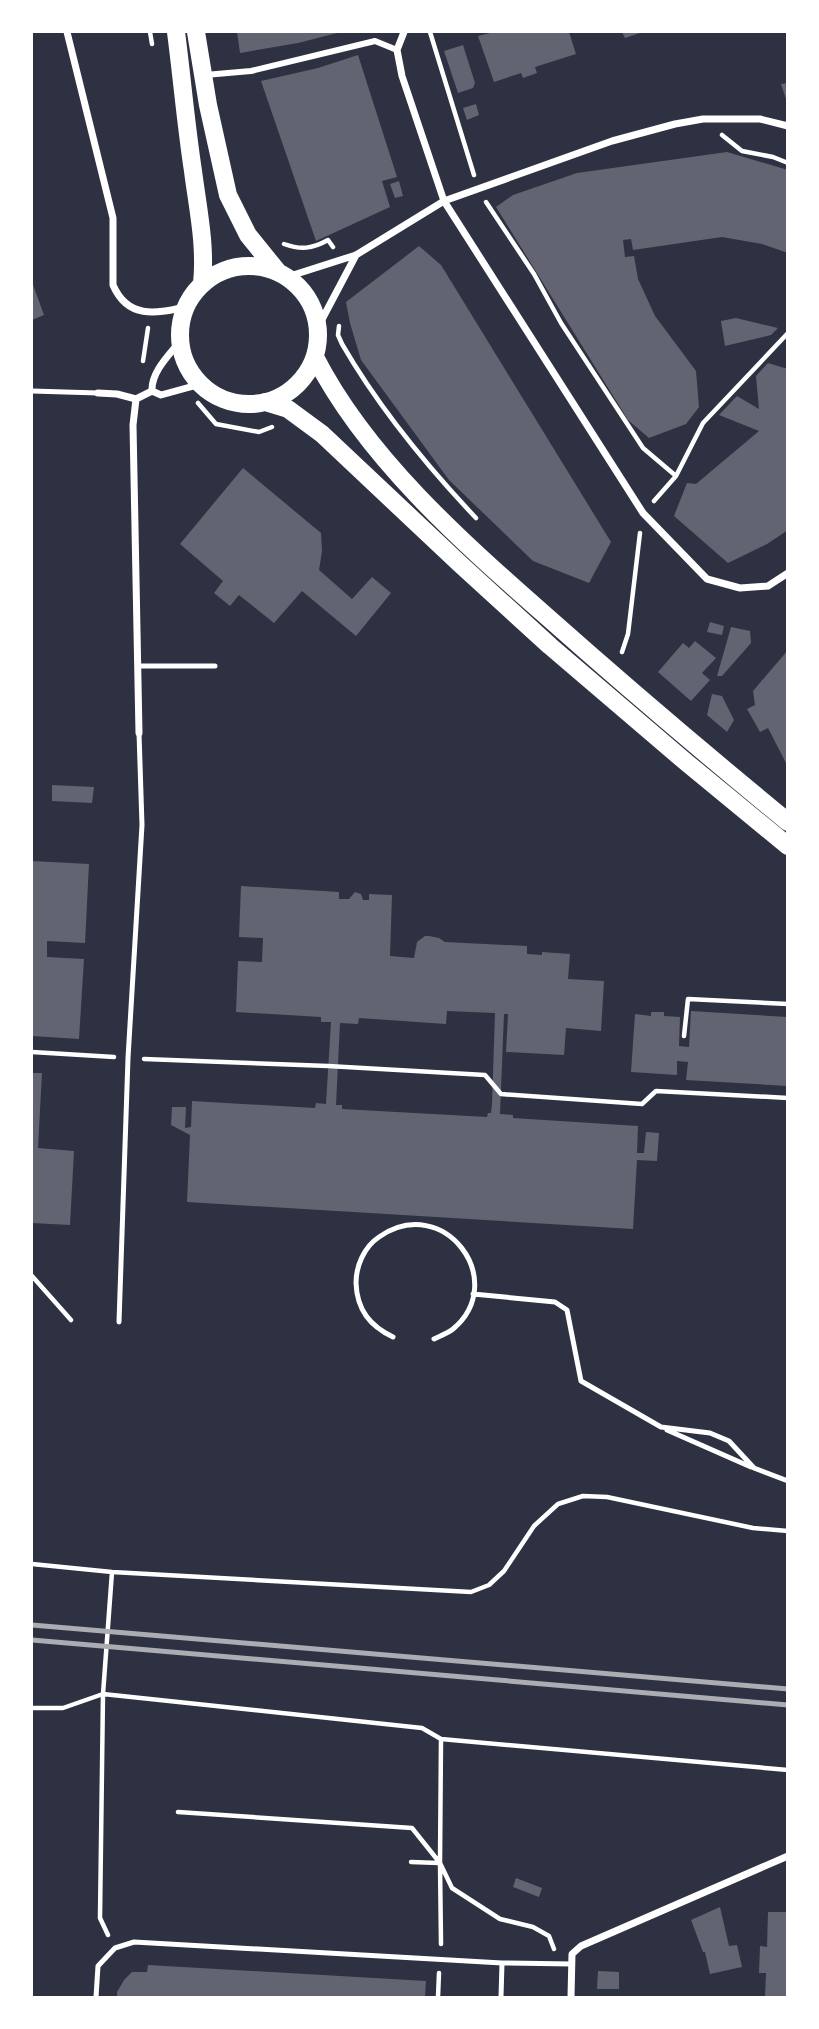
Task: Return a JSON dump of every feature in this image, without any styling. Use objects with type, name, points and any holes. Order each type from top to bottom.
[{"type":"main road","points":[[176,32],[194,185],[202,226],[202,284]]},
{"type":"main road","points":[[196,32],[229,195],[248,235],[283,275],[302,290],[313,308],[319,337],[315,357],[307,373],[296,386],[281,396],[254,404],[220,397],[201,384],[185,359],[181,340],[186,307],[202,284],[219,273],[238,267],[258,267],[283,275]]},
{"type":"main road","points":[[315,357],[347,411],[439,518],[562,630],[788,822]]},
{"type":"main road","points":[[265,402],[288,409],[321,434],[551,646],[788,846]]},
{"type":"street","points":[[67,32],[113,218],[113,285],[117,294],[142,312],[158,313],[186,307]]},
{"type":"street","points":[[168,32],[180,61]]},
{"type":"street","points":[[404,32],[397,50],[402,76],[444,201],[643,513],[707,579],[740,588],[768,586],[788,573]]},
{"type":"street","points":[[203,75],[251,71],[375,41],[397,50]]},
{"type":"street","points":[[283,275],[356,255],[444,201],[612,141],[675,124],[703,120],[760,118],[788,126]]},
{"type":"street","points":[[318,327],[356,255]]},
{"type":"street","points":[[152,391],[152,381],[181,340]]},
{"type":"street","points":[[152,391],[160,395],[201,384]]},
{"type":"street","points":[[98,393],[136,399],[152,391]]},
{"type":"street","points":[[136,399],[133,425],[139,733]]},
{"type":"street","points":[[571,1997],[572,1954],[581,1946],[788,1856]]},
{"type":"lane","points":[[32,391],[98,393]]},
{"type":"lane","points":[[138,666],[215,666]]},
{"type":"lane","points":[[119,1322],[128,1058],[142,825],[139,733]]},
{"type":"lane","points":[[393,1337],[377,1329],[364,1314],[356,1295],[356,1274],[362,1255],[374,1240],[389,1229],[407,1224],[426,1225],[443,1231],[458,1243],[469,1258],[474,1276],[473,1294],[466,1313],[453,1329],[434,1339]]},
{"type":"lane","points":[[473,1294],[555,1302],[567,1310],[581,1381],[661,1427],[788,1481]]},
{"type":"lane","points":[[661,1427],[710,1433],[729,1441],[754,1468]]},
{"type":"lane","points":[[96,1997],[98,1966],[115,1948],[134,1941],[502,1963],[572,1964]]},
{"type":"lane","points":[[501,1997],[502,1963]]},
{"type":"path","points":[[430,32],[479,190],[534,274],[561,323],[643,448],[676,476]]},
{"type":"path","points":[[718,132],[742,151],[788,163]]},
{"type":"path","points":[[489,206],[498,200]]},
{"type":"path","points":[[280,243],[299,249],[317,246],[328,240],[342,260]]},
{"type":"path","points":[[340,324],[338,335],[341,344],[397,429],[478,520]]},
{"type":"path","points":[[611,646],[621,655],[628,634],[643,513],[676,476],[703,424],[788,333]]},
{"type":"path","points":[[684,1035],[688,999],[788,1004]]},
{"type":"path","points":[[32,1052],[485,1075],[501,1094],[642,1104],[656,1091],[788,1098]]},
{"type":"path","points":[[32,1276],[71,1320]]},
{"type":"path","points":[[32,1564],[112,1572],[471,1592],[489,1585],[504,1572],[534,1526],[558,1504],[583,1496],[607,1497],[753,1528],[788,1531]]},
{"type":"path","points":[[112,1572],[103,1694],[100,1918],[115,1948]]},
{"type":"path","points":[[32,1708],[62,1708],[103,1694],[422,1728],[441,1739],[788,1770]]},
{"type":"path","points":[[439,1959],[441,1739]]},
{"type":"path","points":[[178,1812],[412,1828],[440,1863],[452,1888],[500,1919],[533,1927],[549,1936],[559,1964]]},
{"type":"path","points":[[411,1862],[440,1863]]},
{"type":"building","points":[[237,32],[341,32],[240,53]]},
{"type":"building","points":[[494,32],[569,32],[576,54],[535,67],[537,73],[523,78],[521,73],[494,82],[478,36]]},
{"type":"building","points":[[622,32],[643,32],[625,38]]},
{"type":"building","points":[[463,45],[475,83],[473,88],[458,93],[444,51]]},
{"type":"building","points":[[358,55],[397,177],[382,181],[390,207],[316,241],[261,81],[318,68]]},
{"type":"building","points":[[788,83],[788,102],[787,102],[781,84]]},
{"type":"building","points":[[476,104],[479,115],[467,120],[463,108]]},
{"type":"building","points":[[727,152],[788,170],[788,253],[762,244],[722,237],[633,250],[631,239],[623,240],[625,257],[634,256],[638,279],[655,316],[696,371],[699,407],[686,424],[649,438],[628,420],[496,207],[513,195],[577,173]]},
{"type":"building","points":[[399,181],[403,196],[395,198],[390,184]]},
{"type":"building","points":[[419,246],[441,265],[611,542],[589,583],[533,561],[449,480],[361,360],[346,302]]},
{"type":"building","points":[[32,282],[44,315],[32,320]]},
{"type":"building","points":[[736,318],[778,328],[771,335],[725,346],[721,321]]},
{"type":"building","points":[[768,363],[788,369],[788,530],[767,544],[728,563],[674,516],[687,483],[696,484],[759,431],[719,415],[737,396],[759,409],[756,376]]},
{"type":"building","points":[[243,468],[321,533],[319,570],[352,599],[372,577],[391,593],[356,636],[302,591],[274,623],[239,595],[230,606],[214,593],[223,581],[180,544]]},
{"type":"building","points":[[710,622],[724,626],[722,635],[707,632]]},
{"type":"building","points":[[731,627],[750,631],[751,643],[722,676],[717,676]]},
{"type":"building","points":[[695,641],[716,658],[702,673],[710,680],[691,701],[658,672],[683,643],[689,648]]},
{"type":"building","points":[[788,650],[788,767],[768,728],[760,732],[747,709],[755,705],[753,691]]},
{"type":"building","points":[[712,694],[722,696],[734,720],[727,732],[707,715]]},
{"type":"building","points":[[52,785],[94,787],[92,803],[52,801]]},
{"type":"building","points":[[32,861],[89,864],[85,943],[47,941],[47,957],[84,959],[79,1039],[32,1036]]},
{"type":"building","points":[[241,886],[339,892],[339,899],[349,899],[355,892],[361,894],[363,900],[369,900],[369,894],[392,895],[390,956],[414,958],[417,942],[425,936],[439,938],[445,942],[527,946],[527,954],[570,954],[568,979],[604,981],[601,1031],[566,1028],[564,1055],[506,1052],[508,1014],[504,1014],[500,1114],[513,1115],[513,1118],[638,1126],[637,1153],[644,1153],[646,1132],[659,1133],[657,1161],[637,1160],[633,1229],[187,1202],[190,1135],[171,1125],[172,1107],[186,1107],[185,1128],[191,1127],[192,1101],[315,1108],[316,1103],[326,1104],[331,1022],[321,1022],[321,1017],[236,1012],[238,961],[262,962],[263,938],[239,937]],"holes":[[[447,1011],[495,1013],[492,1104],[491,1113],[488,1113],[487,1117],[342,1109],[342,1105],[336,1105],[340,1023],[358,1024],[359,1018],[446,1024]]]},
{"type":"building","points":[[691,1011],[788,1017],[788,1086],[686,1080],[688,1062],[677,1061],[677,1075],[631,1072],[635,1014],[651,1016],[651,1012],[664,1012],[664,1016],[680,1017],[679,1046],[689,1047]]},
{"type":"building","points":[[32,1073],[42,1073],[38,1148],[74,1151],[70,1225],[32,1223]]},
{"type":"building","points":[[516,1878],[542,1888],[539,1897],[513,1887]]},
{"type":"building","points":[[720,1907],[729,1946],[737,1945],[742,1967],[710,1974],[705,1952],[691,1920]]},
{"type":"building","points":[[768,1912],[788,1912],[788,1997],[765,1997],[766,1973],[759,1973],[760,1946],[767,1947]]},
{"type":"building","points":[[148,1965],[426,1981],[425,1997],[117,1997],[124,1980],[132,1972],[147,1972]]},
{"type":"building","points":[[598,1971],[619,1972],[619,1989],[597,1989]]},
{"type":"railway","points":[[32,1625],[788,1689]]},
{"type":"railway","points":[[32,1640],[788,1705]]}]
